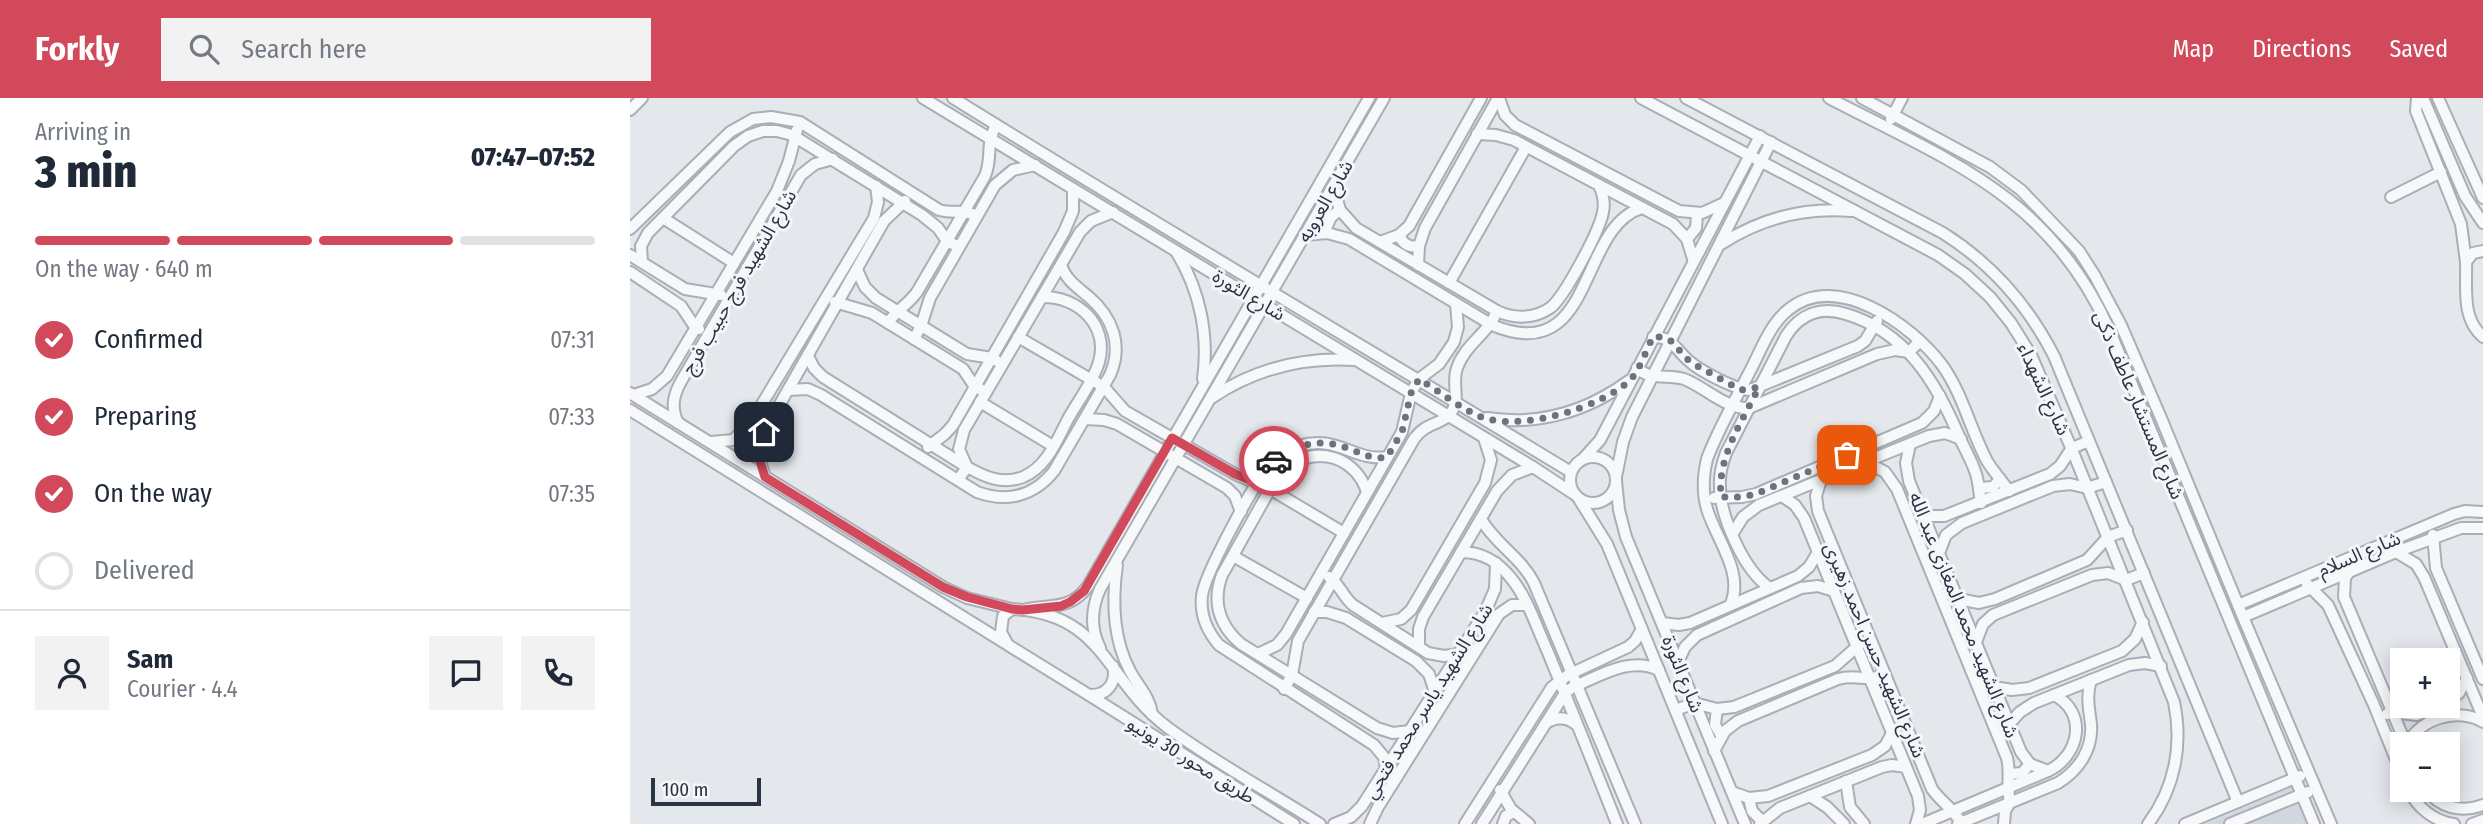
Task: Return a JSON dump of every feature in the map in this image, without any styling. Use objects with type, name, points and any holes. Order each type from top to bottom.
[{"type":"street","points":[[630,110],[642,98]]},
{"type":"street","name":"شارع الثورة","points":[[923,98],[1533,467],[1577,497],[1607,544],[1722,824]]},
{"type":"street","name":"شارع الثورة","points":[[953,98],[1571,472]]},
{"type":"street","name":"شارع العروبه","points":[[1017,610],[1061,606],[1084,591],[1369,98]]},
{"type":"street","name":"شارع العروبه","points":[[1100,648],[1093,626],[1095,603],[1384,98]]},
{"type":"street","points":[[1380,242],[1399,235],[1412,220],[1481,98]]},
{"type":"street","points":[[1498,98],[1505,115],[1520,128],[1679,211],[1697,214],[1710,211],[1724,203]]},
{"type":"street","points":[[1418,265],[1419,246],[1425,228],[1498,98]]},
{"type":"street","name":"شارع الشهداء","points":[[1641,98],[1938,255],[1965,274],[1990,297],[2026,346],[2072,448],[2168,682],[2177,714],[2178,750],[2169,785],[2148,824]]},
{"type":"street","name":"شارع الشهداء","points":[[1686,98],[1943,233],[1993,271],[2025,308],[2048,343],[2238,802]]},
{"type":"street","name":"شارع المستشار عاطف ذكى","points":[[1829,98],[1978,177],[2006,196],[2044,230],[2077,270],[2109,330],[2314,824]]},
{"type":"street","points":[[1852,110],[1860,98]]},
{"type":"street","name":"شارع المستشار عاطف ذكى","points":[[1860,98],[1882,103],[1893,114],[1990,167],[2021,190],[2079,251],[2121,325],[2331,824]]},
{"type":"street","points":[[1886,128],[1902,98]]},
{"type":"street","points":[[2417,98],[2416,111],[2461,224],[2466,262],[2467,312],[2475,331],[2483,337]]},
{"type":"street","points":[[2423,98],[2465,196],[2483,223]]},
{"type":"street","points":[[2438,98],[2483,198]]},
{"type":"street","points":[[1872,120],[1882,103]]},
{"type":"street","points":[[1496,135],[1505,115]]},
{"type":"street","points":[[1358,116],[1370,123]]},
{"type":"street","points":[[630,229],[737,127],[753,119],[771,117],[800,122],[939,210],[965,210],[977,216]]},
{"type":"street","name":"شارع الشهيد فرج حبيب فرج","points":[[632,394],[658,386],[671,370],[780,183],[800,122]]},
{"type":"street","points":[[888,323],[896,310],[914,296],[988,170],[988,139],[996,125]]},
{"type":"street","points":[[644,263],[640,252],[643,241],[663,218],[734,146],[748,136],[770,130],[795,136],[876,186],[934,224],[947,241],[959,247]]},
{"type":"street","points":[[1919,145],[1926,132]]},
{"type":"street","points":[[1477,134],[1496,135],[1526,147],[1673,224],[1687,239],[1693,259]]},
{"type":"street","points":[[1760,136],[1600,440],[1571,472],[1570,484],[1577,497],[1595,504],[1605,500],[1613,492],[1626,433],[1771,142]]},
{"type":"street","points":[[1449,283],[1526,147]]},
{"type":"street","points":[[914,339],[921,326],[927,303],[1000,179],[1013,170],[1034,166],[1042,153]]},
{"type":"street","name":"شارع الشهيد فرج حبيب فرج","points":[[678,423],[673,403],[676,390],[709,332],[801,175],[815,164],[832,159]]},
{"type":"street","points":[[2471,172],[2483,166]]},
{"type":"street","points":[[2390,197],[2441,172]]},
{"type":"street","points":[[1333,186],[1340,210],[1356,228],[1497,311],[1528,317],[1543,312],[1556,302],[1566,289],[1604,210],[1599,185]]},
{"type":"street","points":[[710,442],[733,440],[746,431],[874,218],[878,202],[876,186]]},
{"type":"street","points":[[921,457],[930,444],[950,429],[1068,225],[1074,203],[1073,188]]},
{"type":"street","points":[[765,477],[759,463],[760,442],[884,221],[904,204],[911,192]]},
{"type":"street","points":[[1604,210],[1608,207],[1618,209],[1622,218]]},
{"type":"street","points":[[1305,235],[1324,233],[1349,239],[1492,325],[1506,331],[1526,333],[1546,328],[1565,316],[1578,297],[1612,230],[1622,218],[1642,208]]},
{"type":"street","points":[[1324,233],[1327,222],[1340,210]]},
{"type":"street","points":[[1720,244],[1752,227],[1785,216],[1827,210],[1856,211]]},
{"type":"street","points":[[967,467],[960,455],[959,443],[983,398],[1086,226],[1098,217],[1112,212]]},
{"type":"street","points":[[1687,239],[1696,228],[1697,214]]},
{"type":"street","points":[[663,218],[734,263]]},
{"type":"street","points":[[1399,235],[1409,246],[1419,246]]},
{"type":"street","points":[[745,245],[756,252]]},
{"type":"street","points":[[2466,262],[2482,249]]},
{"type":"street","points":[[1176,251],[1192,283],[1202,317],[1205,351],[1202,386]]},
{"type":"street","points":[[630,254],[685,289],[696,293],[716,293],[722,296],[726,304]]},
{"type":"street","points":[[644,263],[634,274],[681,306],[696,327],[709,332]]},
{"type":"street","points":[[788,390],[802,388],[815,392],[987,496],[1019,496],[1039,487],[1047,480],[1085,419],[1104,387],[1116,359],[1112,327],[1102,311],[1068,279],[1061,265]]},
{"type":"street","points":[[858,270],[869,292],[896,310],[967,354],[992,358],[1003,364]]},
{"type":"street","points":[[1731,604],[1735,580],[1705,500],[1703,481],[1707,459],[1780,317],[1798,303],[1821,296],[1855,301],[1882,313],[1920,341],[1942,365],[1957,388],[1986,459],[2009,491]]},
{"type":"street","points":[[827,297],[838,304],[865,310],[964,369],[983,398],[1051,451],[1059,462]]},
{"type":"street","points":[[808,356],[823,377],[967,467],[988,478],[1014,479],[1030,473],[1051,451],[1097,369],[1101,351],[1095,325],[1077,305],[1057,297],[1042,297]]},
{"type":"street","points":[[1241,661],[1254,651],[1277,645],[1307,598],[1402,432],[1411,393],[1419,379],[1439,364],[1454,342],[1458,327],[1456,304]]},
{"type":"street","points":[[1019,310],[1030,317]]},
{"type":"street","points":[[1770,588],[1752,572],[1722,507],[1720,485],[1723,464],[1759,387],[1791,328],[1814,312],[1833,310],[1857,317],[1909,352],[1931,379],[1961,439],[1975,471],[1980,503]]},
{"type":"street","points":[[1284,689],[1292,675],[1298,641],[1314,612],[1414,439],[1428,425],[1449,416],[1457,402],[1454,380],[1458,365],[1472,342],[1492,325],[1497,311]]},
{"type":"street","points":[[1653,337],[1671,341],[1690,362],[1741,390],[1759,387],[1858,346],[1868,337],[1882,313]]},
{"type":"street","points":[[1018,337],[1104,387],[1125,411],[1235,474],[1270,489],[1344,533]]},
{"type":"street","points":[[1868,337],[1879,344],[1883,352]]},
{"type":"street","points":[[1480,417],[1521,420],[1560,415],[1598,400],[1634,373],[1652,377],[1675,377],[1733,405],[1749,408],[1883,352],[1909,352],[1920,341]]},
{"type":"street","points":[[1777,353],[1788,375]]},
{"type":"street","points":[[1211,399],[1245,379],[1282,366],[1319,360],[1357,360]]},
{"type":"street","points":[[671,370],[683,378]]},
{"type":"street","points":[[632,394],[943,587],[967,597],[1063,620],[1100,648]]},
{"type":"street","points":[[1705,500],[1756,494],[1922,423],[1930,415],[1940,396]]},
{"type":"street","points":[[630,410],[1008,645]]},
{"type":"street","points":[[1406,414],[1418,417],[1428,425]]},
{"type":"street","points":[[1930,415],[1938,422],[1940,433]]},
{"type":"street","points":[[1085,419],[1117,424],[1176,458],[1231,492],[1238,501],[1241,513]]},
{"type":"street","points":[[746,431],[760,442]]},
{"type":"street","points":[[1733,533],[1743,517],[1753,508],[1782,496],[1940,433],[1961,439]]},
{"type":"street","points":[[1382,623],[1401,619],[1411,610],[1485,483],[1491,468],[1490,452],[1484,438]]},
{"type":"street","points":[[1924,516],[1944,516],[2055,471],[2072,448],[2089,440]]},
{"type":"street","points":[[1387,457],[1369,457],[1335,444],[1311,443],[1294,448],[1276,459],[1258,483],[1206,578],[1202,607],[1214,638],[1225,650],[1374,745],[1381,753],[1387,768]]},
{"type":"street","name":"شارع الشهيد محمد المغازى عبد الله","points":[[1910,444],[1906,466],[1909,481],[2009,724],[2021,752],[2030,764]]},
{"type":"street","points":[[1367,492],[1359,475],[1339,460],[1320,456],[1293,463],[1270,489],[1242,539],[1219,582],[1217,604],[1229,632],[1254,651],[1377,728],[1388,732],[1410,730]]},
{"type":"street","points":[[1583,459],[1604,459],[1612,467],[1616,479]]},
{"type":"street","name":"شارع الشهيد محمد المغازى عبد الله","points":[[1866,462],[1879,467],[1897,489],[2007,758],[2009,774],[2006,790]]},
{"type":"street","points":[[1888,475],[1894,467],[1906,466]]},
{"type":"street","points":[[958,480],[967,467]]},
{"type":"street","points":[[1419,647],[1419,629],[1423,617],[1501,485],[1512,475],[1533,467]]},
{"type":"street","points":[[1491,468],[1502,468],[1512,475]]},
{"type":"street","name":"شارع الثورة","points":[[1616,479],[1623,528],[1745,824]]},
{"type":"street","points":[[1979,488],[1993,487],[2000,479]]},
{"type":"street","points":[[1802,513],[1816,506],[1821,480]]},
{"type":"street","points":[[1939,553],[1942,540],[1962,523],[2053,486],[2070,484],[2087,488],[2106,482]]},
{"type":"street","name":"شارع الشهيد حسن احمد زهيرى","points":[[1782,496],[1802,513],[1871,681],[1919,800],[1920,814],[1916,824]]},
{"type":"street","points":[[1734,498],[1737,510],[1743,517]]},
{"type":"street","name":"شارع الشهيد حسن احمد زهيرى","points":[[1816,506],[1935,793],[1966,823]]},
{"type":"street","points":[[2185,511],[2198,507]]},
{"type":"street","name":"شارع السلام","points":[[2243,617],[2306,582],[2429,524],[2465,511],[2483,512]]},
{"type":"street","points":[[1944,516],[1944,525],[1951,530]]},
{"type":"street","points":[[1481,519],[1484,544],[1496,563],[1512,579],[1527,605],[1617,824]]},
{"type":"street","points":[[2429,524],[2435,538],[2435,562],[2483,679]]},
{"type":"street","name":"شارع السلام","points":[[2238,605],[2350,570],[2461,528],[2483,528]]},
{"type":"street","points":[[1958,599],[1979,603],[1994,599],[2087,560],[2108,537],[2127,530]]},
{"type":"street","points":[[1230,533],[1242,539]]},
{"type":"street","points":[[1461,552],[1484,544],[1521,563],[1532,578],[1635,824]]},
{"type":"street","points":[[1727,558],[1741,552]]},
{"type":"street","points":[[1662,623],[1683,625],[1798,576],[1808,569],[1818,552]]},
{"type":"street","points":[[2396,552],[2410,558],[2419,568],[2483,716]]},
{"type":"street","points":[[1233,556],[1307,598]]},
{"type":"street","points":[[1117,561],[1114,604],[1118,640],[1125,661],[1147,698],[1152,714]]},
{"type":"street","points":[[2419,568],[2435,562]]},
{"type":"street","name":"شارع الشهيد ياسر محمد فتحي","points":[[1335,824],[1351,821],[1362,806],[1459,654],[1491,601],[1496,582],[1496,563]]},
{"type":"street","points":[[1808,569],[1816,573],[1818,586]]},
{"type":"street","points":[[2350,570],[2343,588],[2344,597],[2390,710]]},
{"type":"street","points":[[1321,572],[1333,579],[1353,605],[1419,647],[1439,656],[1459,654]]},
{"type":"street","points":[[1976,642],[1983,624],[1999,612],[2092,575],[2108,573],[2126,580],[2144,573]]},
{"type":"street","points":[[2306,582],[2324,599],[2336,621],[2390,744]]},
{"type":"street","points":[[1678,662],[1688,642],[1702,632],[1801,588],[1818,586],[1834,591]]},
{"type":"street","points":[[1338,614],[1337,606],[1345,597]]},
{"type":"street","points":[[1491,601],[1500,602],[1507,607]]},
{"type":"street","name":"شارع الشهيد ياسر محمد فتحي","points":[[1370,824],[1496,619],[1507,607],[1527,605]]},
{"type":"street","points":[[1008,645],[1002,637],[1000,626],[1003,616],[1017,610]]},
{"type":"street","points":[[1314,612],[1338,614],[1416,662],[1429,674],[1434,692]]},
{"type":"street","points":[[2336,621],[2351,614]]},
{"type":"street","points":[[1401,619],[1408,627],[1419,629]]},
{"type":"street","points":[[1994,687],[2012,690],[2029,688],[2122,651],[2136,639],[2143,622]]},
{"type":"street","points":[[1683,625],[1681,635],[1688,642]]},
{"type":"street","points":[[1465,824],[1546,695],[1559,680],[1628,647],[1642,629]]},
{"type":"street","points":[[1676,710],[1695,703],[1717,709],[1734,707],[1835,666],[1856,645],[1871,640]]},
{"type":"street","name":"طريق محور 30 يونيو","points":[[1008,645],[1294,824]]},
{"type":"street","points":[[1277,645],[1282,656],[1294,658]]},
{"type":"street","name":"طريق محور 30 يونيو","points":[[1100,648],[1130,691],[1152,714],[1183,738],[1320,824]]},
{"type":"street","points":[[1429,674],[1439,666],[1439,656]]},
{"type":"street","points":[[1843,660],[1854,666],[1855,677]]},
{"type":"street","points":[[2009,724],[2024,709],[2135,663],[2161,666]]},
{"type":"street","points":[[1482,824],[1565,693],[1629,665],[1644,664],[1659,670]]},
{"type":"street","points":[[1089,695],[1100,695],[1110,688],[1114,677],[1113,666]]},
{"type":"street","points":[[2168,682],[2186,674]]},
{"type":"street","points":[[1714,751],[1721,735],[1738,720],[1838,679],[1855,677],[1871,681],[1885,676]]},
{"type":"street","points":[[2460,691],[2467,678]]},
{"type":"street","points":[[1966,823],[2058,783],[2078,766],[2089,744],[2091,730],[2087,698],[2091,680]]},
{"type":"street","points":[[1922,824],[2061,764],[2070,753],[2077,733],[2069,706],[2054,695]]},
{"type":"street","points":[[1717,709],[1715,725],[1721,735]]},
{"type":"street","points":[[2379,717],[2390,712]]},
{"type":"street","points":[[2415,732],[2424,725],[2451,715],[2470,716],[2483,722]]},
{"type":"street","points":[[2075,719],[2089,717]]},
{"type":"street","points":[[1546,723],[1564,718],[1577,725]]},
{"type":"street","points":[[1381,753],[1388,744],[1388,732]]},
{"type":"street","points":[[1732,792],[1749,798],[1768,796],[1872,755],[1885,746],[1892,733]]},
{"type":"street","points":[[1885,746],[1893,755],[1892,765]]},
{"type":"street","points":[[2009,774],[2022,773],[2030,764],[2048,771]]},
{"type":"street","points":[[1749,798],[1752,811],[1761,823],[1773,811],[1846,781],[1892,765],[1906,767]]},
{"type":"street","points":[[2185,824],[2309,772]]},
{"type":"street","points":[[1846,781],[1846,794],[1853,812],[1864,824]]},
{"type":"street","points":[[1491,783],[1503,792],[1514,812],[1529,824]]},
{"type":"street","points":[[2230,824],[2316,788]]},
{"type":"street","points":[[2004,824],[2005,811],[2010,803],[2006,790]]},
{"type":"street","points":[[1919,800],[1930,802],[1935,793]]},
{"type":"street","points":[[1810,796],[1827,807],[1843,823],[1853,812]]},
{"type":"street","points":[[2418,802],[2425,812],[2454,824]]},
{"type":"street","points":[[2440,802],[2464,809],[2483,805]]},
{"type":"street","points":[[2440,820],[2447,806]]},
{"type":"street","points":[[1503,824],[1506,816],[1514,812]]},
{"type":"street","points":[[2472,824],[2483,820]]},
{"type":"street","points":[[1482,824],[1489,824]]},
{"type":"shaded area","points":[[2304,782],[2322,824],[2205,824]]},
{"type":"way so far","points":[[1274,461],[1294,448],[1319,443],[1343,446],[1363,456],[1387,457],[1405,425],[1411,393],[1419,379],[1480,417],[1521,420],[1573,411],[1610,394],[1632,378],[1653,337],[1671,341],[1695,366],[1741,390],[1759,387],[1726,453],[1720,474],[1721,497],[1756,494],[1847,455]]},
{"type":"route","points":[[764,432],[760,439],[758,455],[765,477],[943,587],[984,603],[1023,610],[1061,606],[1084,591],[1172,438],[1235,474],[1258,483],[1274,461]]}]
